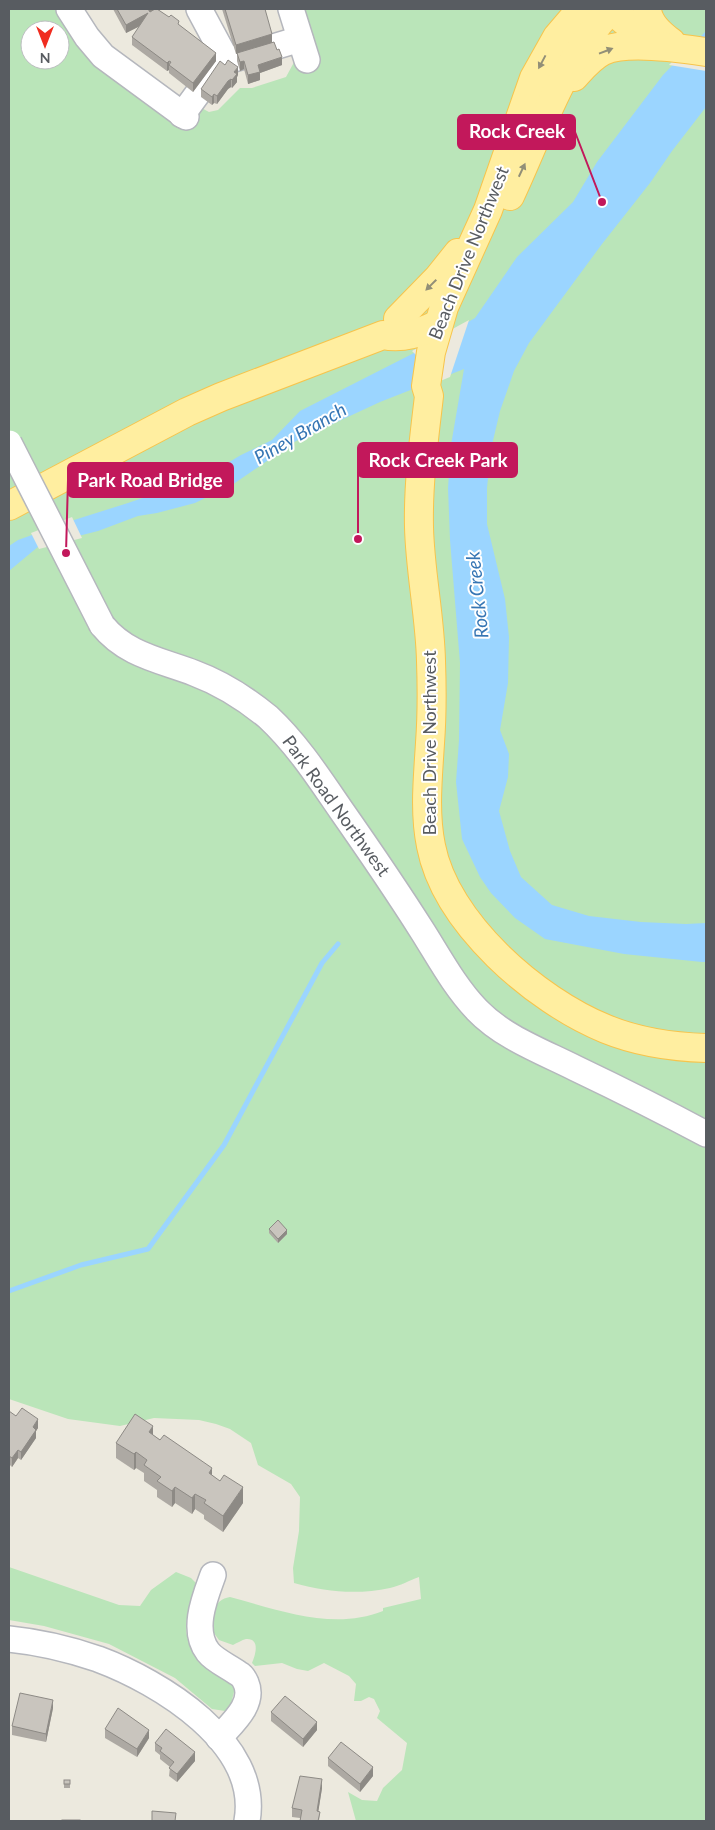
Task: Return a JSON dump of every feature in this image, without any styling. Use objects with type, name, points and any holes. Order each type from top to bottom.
[{"type":"main road","name":"Beach Drive Northwest","points":[[444,330],[444,307],[479,233],[497,187],[534,78],[557,37],[581,9]]},
{"type":"main road","name":"Beach Drive Northwest","points":[[611,9],[577,53],[559,85],[535,143],[459,305],[444,330],[426,386],[429,396],[421,469],[419,528],[432,674],[427,817],[431,848],[440,877],[460,911],[491,948],[534,986],[567,1010],[606,1029],[636,1039],[664,1045],[706,1048]]},
{"type":"main road","points":[[611,9],[645,36],[693,50]]},
{"type":"main road","points":[[647,9],[653,25],[665,37],[693,50]]},
{"type":"main road","points":[[535,143],[573,80],[588,62],[598,54],[618,47],[693,50]]},
{"type":"main road","points":[[391,327],[448,266],[497,187]]},
{"type":"main road","points":[[9,506],[205,404],[391,327],[413,316],[444,330]]},
{"type":"street","points":[[70,9],[87,37],[104,56],[184,116],[217,67],[227,61],[304,49],[291,9]]},
{"type":"street","points":[[199,9],[227,61]]},
{"type":"street","name":"Park Road Northwest","points":[[9,443],[102,624],[117,641],[130,649],[195,673],[250,703],[289,738],[388,877],[456,984],[482,1015],[516,1039],[614,1086],[706,1134]]},
{"type":"street","points":[[214,1575],[205,1598],[200,1623],[201,1636],[208,1652],[242,1675],[249,1690],[247,1702],[220,1738]]},
{"type":"street","points":[[9,1639],[61,1648],[98,1659],[122,1669],[164,1692],[197,1717],[220,1738],[240,1769],[245,1782],[248,1800],[246,1821]]},
{"type":"green space","points":[[9,9],[68,9],[113,61],[209,112],[218,110],[240,88],[252,88],[286,77],[305,42],[301,9],[706,9],[706,1821],[356,1821],[348,1792],[362,1800],[377,1801],[383,1788],[402,1770],[407,1743],[377,1718],[380,1711],[374,1699],[369,1697],[361,1701],[354,1701],[356,1684],[349,1676],[324,1663],[308,1671],[282,1663],[255,1666],[252,1663],[256,1648],[254,1641],[246,1639],[233,1645],[219,1640],[211,1629],[214,1608],[220,1601],[230,1597],[287,1612],[326,1619],[364,1617],[383,1611],[383,1608],[421,1599],[419,1577],[394,1587],[354,1592],[318,1589],[294,1583],[293,1568],[299,1531],[300,1497],[291,1484],[258,1465],[251,1443],[230,1429],[199,1420],[154,1418],[120,1426],[68,1419],[9,1399]]},
{"type":"green space","points":[[9,1567],[119,1605],[140,1606],[151,1590],[176,1572],[191,1578],[196,1583],[188,1613],[187,1638],[197,1656],[234,1684],[230,1708],[225,1711],[212,1709],[175,1678],[109,1644],[44,1626],[9,1620]]},
{"type":"water","name":"Piney Branch","points":[[706,31],[706,107],[529,343],[514,371],[500,411],[491,449],[487,488],[487,524],[505,599],[509,637],[508,683],[500,730],[509,754],[508,777],[499,811],[510,851],[521,877],[552,905],[589,916],[641,922],[706,923],[706,962],[702,962],[624,954],[545,939],[515,918],[491,893],[480,877],[462,839],[456,782],[459,740],[460,663],[450,540],[448,488],[451,445],[464,369],[380,402],[296,441],[232,485],[195,503],[138,516],[98,531],[39,546],[9,571],[9,546],[18,540],[74,520],[204,477],[241,455],[272,440],[300,411],[414,353],[475,318],[517,257],[573,202],[597,162],[663,75]]},
{"type":"pier","points":[[695,38],[706,40],[706,71],[669,65]]},
{"type":"pier","points":[[469,320],[450,377],[416,391],[419,363],[412,351]]},
{"type":"pier","points":[[72,517],[82,538],[39,549],[31,533]]},
{"type":"building","points":[[117,9],[148,9],[150,12],[157,9],[169,17],[171,15],[179,21],[178,24],[216,53],[193,83],[169,65],[171,62],[167,63],[132,37],[148,13],[126,25]]},
{"type":"building","points":[[225,9],[265,9],[272,34],[236,45]]},
{"type":"building","points":[[274,42],[282,57],[258,65],[260,72],[248,75],[244,61],[240,62],[237,53]]},
{"type":"building","points":[[228,60],[238,67],[234,72],[237,74],[232,80],[228,81],[217,96],[214,94],[212,97],[201,89],[220,61],[225,65]]},
{"type":"building","points":[[278,1220],[287,1230],[278,1239],[269,1229]]},
{"type":"building","points":[[22,1408],[38,1419],[33,1427],[36,1430],[21,1452],[18,1450],[12,1458],[9,1456],[9,1411],[16,1416]]},
{"type":"building","points":[[135,1414],[153,1426],[149,1432],[160,1440],[164,1435],[212,1468],[209,1473],[220,1481],[224,1475],[243,1487],[223,1516],[204,1503],[206,1500],[195,1494],[192,1498],[175,1487],[172,1491],[157,1481],[161,1477],[144,1465],[147,1460],[136,1452],[134,1454],[116,1443]]},
{"type":"building","points":[[20,1693],[53,1700],[46,1734],[12,1726]]},
{"type":"building","points":[[285,1696],[317,1722],[303,1739],[271,1712]]},
{"type":"building","points":[[118,1708],[149,1730],[137,1749],[105,1729]]},
{"type":"building","points":[[166,1729],[195,1752],[177,1774],[169,1768],[174,1762],[160,1751],[162,1748],[155,1743]]},
{"type":"building","points":[[341,1742],[373,1767],[360,1784],[328,1758]]},
{"type":"building","points":[[300,1776],[322,1779],[317,1811],[320,1812],[318,1821],[300,1821],[302,1810],[292,1808]]},
{"type":"building","points":[[64,1780],[70,1780],[70,1784],[64,1784]]},
{"type":"building","points":[[152,1811],[176,1813],[175,1821],[152,1821]]},
{"type":"building","points":[[80,1820],[80,1821],[62,1821]]},
{"type":"waterway","points":[[9,1291],[81,1265],[148,1249],[224,1145],[322,963],[338,944]]},
{"type":"place","name":"Rock Creek","points":[[602,202]]},
{"type":"place","name":"Rock Creek Park","points":[[358,539]]},
{"type":"place","name":"Park Road Bridge","points":[[66,553]]}]
